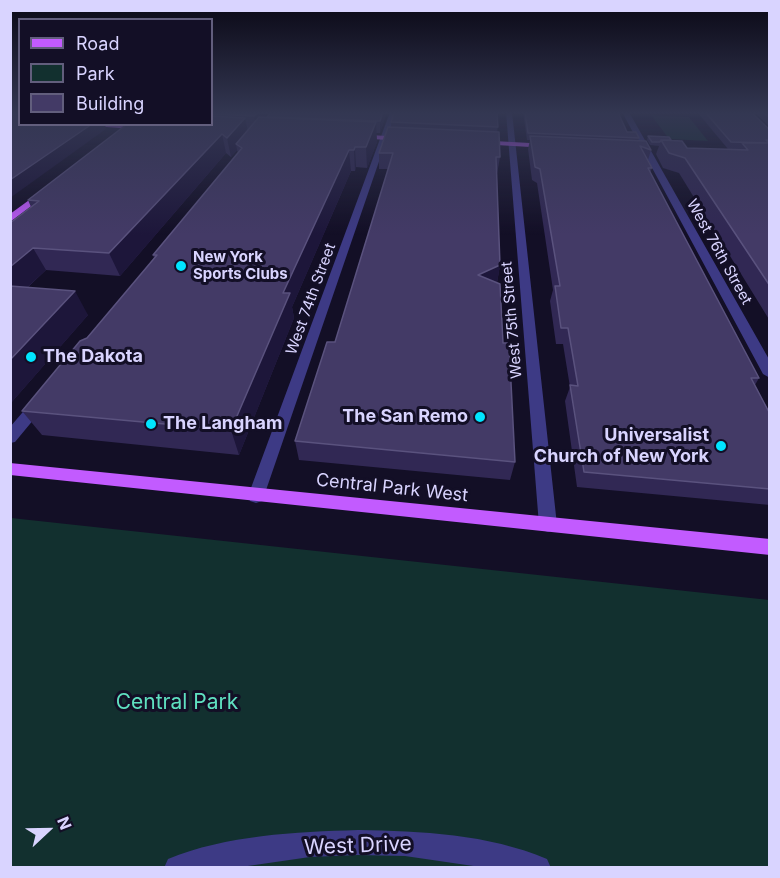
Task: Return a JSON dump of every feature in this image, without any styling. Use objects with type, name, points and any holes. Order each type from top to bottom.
[{"type":"main road","points":[[10,219],[57,184]]},
{"type":"main road","name":"Central Park West","points":[[10,469],[770,547]]},
{"type":"street","name":"West 74th Street","points":[[256,496],[379,153]]},
{"type":"street","name":"West 75th Street","points":[[513,153],[548,525]]},
{"type":"street","name":"West 76th Street","points":[[642,153],[770,374]]},
{"type":"street","points":[[10,438],[48,393]]},
{"type":"street","name":"West Drive","points":[[177,867],[255,851],[373,843],[425,844],[478,851],[538,867]]},
{"type":"green space","name":"Central Park","points":[[11,518],[769,600],[769,867],[11,868]]},
{"type":"building","points":[[10,153],[50,153],[10,180]]},
{"type":"building","points":[[89,153],[204,153],[109,253],[33,248],[10,267],[10,223],[39,201],[28,200]]},
{"type":"building","points":[[238,153],[348,153],[283,293],[290,293],[231,430],[22,411],[80,341],[87,338],[157,255],[153,255]]},
{"type":"building","points":[[379,153],[500,153],[500,157],[496,157],[500,265],[478,275],[500,284],[503,343],[509,343],[515,462],[295,441],[327,342],[335,342],[393,153]]},
{"type":"building","points":[[533,153],[644,153],[652,168],[648,168],[759,378],[751,378],[770,414],[770,489],[584,472],[570,385],[578,386],[568,328],[561,328],[555,286],[560,286],[540,169],[535,167]]},
{"type":"building","points":[[669,153],[770,153],[770,286],[685,158]]},
{"type":"building","points":[[10,286],[75,291],[10,360]]},
{"type":"place","name":"New York Sports Clubs","points":[[181,266]]},
{"type":"place","name":"The Dakota","points":[[31,357]]},
{"type":"place","name":"The San Remo","points":[[480,417]]},
{"type":"place","name":"The Langham","points":[[151,424]]},
{"type":"place","name":"Universalist Church of New York","points":[[721,446]]}]
